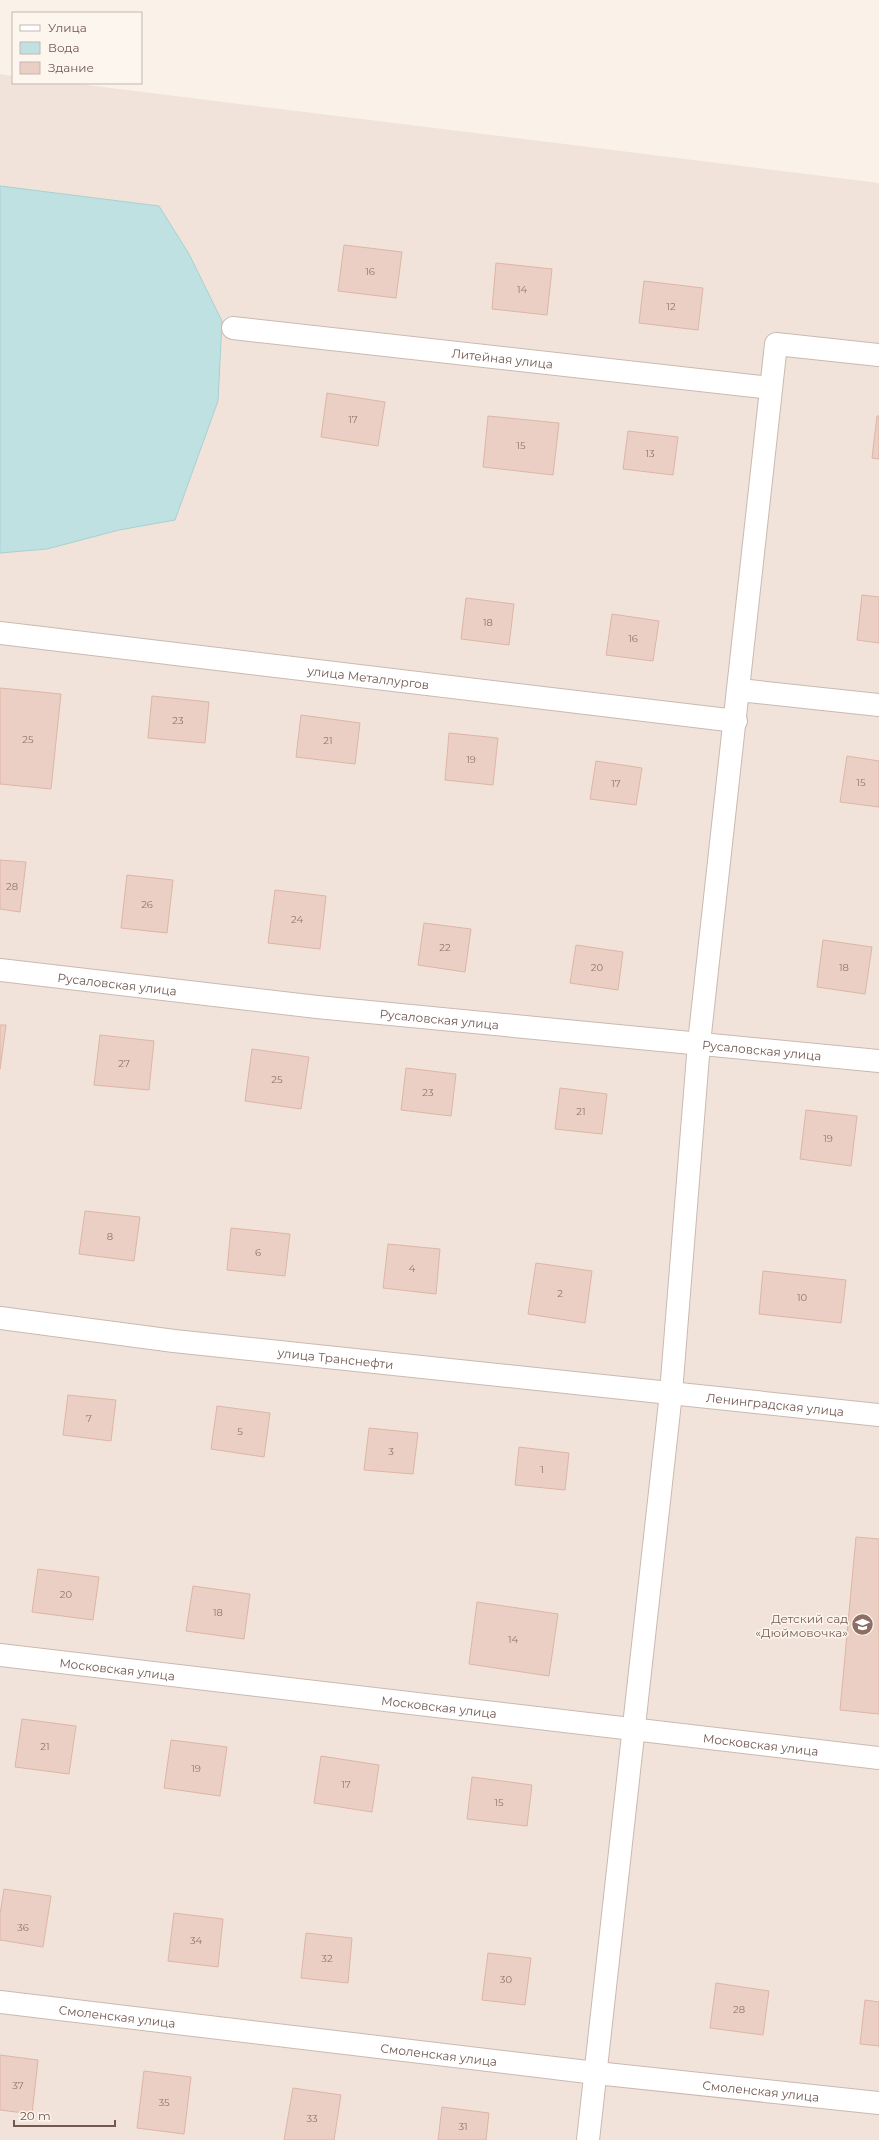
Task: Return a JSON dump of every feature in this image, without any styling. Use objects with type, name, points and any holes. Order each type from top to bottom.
[{"type":"street","name":"Литейная улица","points":[[233,328],[772,388]]},
{"type":"street","points":[[588,2140],[671,1393],[699,1044],[736,721],[776,344],[879,355]]},
{"type":"street","name":"улица Металлургов","points":[[0,633],[736,721]]},
{"type":"street","points":[[739,690],[879,705]]},
{"type":"street","name":"Русаловская улица","points":[[0,970],[317,1007],[879,1061]]},
{"type":"street","name":"улица Транснефти","points":[[0,1318],[182,1341],[671,1393]]},
{"type":"street","name":"Ленинградская улица","points":[[671,1393],[879,1415]]},
{"type":"street","name":"Московская улица","points":[[0,1655],[879,1758]]},
{"type":"street","name":"Смоленская улица","points":[[0,2002],[596,2073],[879,2103]]},
{"type":"shaded area","points":[[0,74],[12,76],[12,84],[79,84],[879,183],[879,2140],[0,2140]]},
{"type":"water","points":[[0,186],[159,206],[189,254],[222,321],[218,401],[175,520],[119,530],[47,549],[0,553]]},
{"type":"building","points":[[344,245],[402,252],[396,298],[338,291]]},
{"type":"building","points":[[496,263],[552,269],[547,315],[492,309]]},
{"type":"building","points":[[644,281],[703,288],[698,330],[639,323]]},
{"type":"building","points":[[327,393],[385,402],[378,446],[321,437]]},
{"type":"building","points":[[488,416],[559,423],[553,475],[483,467]]},
{"type":"building","points":[[877,416],[879,416],[879,459],[872,458]]},
{"type":"building","points":[[628,431],[678,437],[673,475],[623,469]]},
{"type":"building","points":[[862,595],[879,597],[879,643],[857,640]]},
{"type":"building","points":[[466,598],[514,604],[509,645],[461,639]]},
{"type":"building","points":[[612,614],[659,621],[653,661],[606,655]]},
{"type":"building","points":[[0,688],[61,694],[51,789],[0,784]]},
{"type":"building","points":[[152,696],[209,702],[205,743],[148,738]]},
{"type":"building","points":[[301,715],[360,723],[355,764],[296,757]]},
{"type":"building","points":[[449,733],[498,738],[493,785],[445,780]]},
{"type":"building","points":[[847,756],[879,761],[879,807],[840,802]]},
{"type":"building","points":[[596,761],[642,768],[636,805],[590,799]]},
{"type":"building","points":[[0,860],[26,862],[20,912],[0,909]]},
{"type":"building","points":[[127,875],[173,880],[167,933],[121,928]]},
{"type":"building","points":[[275,890],[326,896],[320,949],[268,943]]},
{"type":"building","points":[[424,923],[471,929],[465,972],[418,965]]},
{"type":"building","points":[[823,940],[872,947],[865,994],[817,987]]},
{"type":"building","points":[[576,945],[623,952],[618,990],[570,983]]},
{"type":"building","points":[[0,1025],[6,1025],[0,1069]]},
{"type":"building","points":[[100,1035],[154,1041],[149,1090],[94,1085]]},
{"type":"building","points":[[252,1049],[309,1057],[301,1109],[245,1101]]},
{"type":"building","points":[[406,1068],[456,1074],[451,1116],[401,1110]]},
{"type":"building","points":[[560,1088],[607,1094],[602,1134],[555,1129]]},
{"type":"building","points":[[806,1110],[857,1116],[851,1166],[800,1159]]},
{"type":"building","points":[[85,1211],[140,1217],[134,1261],[79,1254]]},
{"type":"building","points":[[231,1228],[290,1234],[285,1276],[227,1270]]},
{"type":"building","points":[[388,1244],[440,1249],[436,1294],[383,1288]]},
{"type":"building","points":[[536,1263],[592,1271],[585,1323],[528,1314]]},
{"type":"building","points":[[763,1271],[846,1280],[841,1323],[759,1314]]},
{"type":"building","points":[[68,1395],[116,1400],[111,1441],[63,1435]]},
{"type":"building","points":[[217,1406],[270,1413],[264,1457],[211,1449]]},
{"type":"building","points":[[369,1428],[418,1433],[413,1474],[364,1470]]},
{"type":"building","points":[[519,1447],[569,1453],[565,1490],[515,1485]]},
{"type":"building","name":"Детский сад «Дюймовочка»","points":[[856,1537],[879,1539],[879,1714],[840,1710]]},
{"type":"building","points":[[38,1569],[99,1577],[93,1620],[32,1612]]},
{"type":"building","points":[[193,1586],[250,1594],[244,1639],[186,1631]]},
{"type":"building","points":[[477,1602],[558,1614],[549,1676],[469,1664]]},
{"type":"building","points":[[22,1719],[76,1726],[69,1774],[15,1767]]},
{"type":"building","points":[[171,1740],[227,1747],[220,1796],[164,1788]]},
{"type":"building","points":[[321,1756],[379,1765],[372,1812],[314,1803]]},
{"type":"building","points":[[472,1777],[532,1785],[527,1826],[467,1819]]},
{"type":"building","points":[[4,1889],[51,1896],[43,1947],[0,1940],[0,1914]]},
{"type":"building","points":[[174,1913],[223,1919],[218,1967],[168,1961]]},
{"type":"building","points":[[306,1933],[352,1938],[348,1983],[301,1978]]},
{"type":"building","points":[[488,1953],[531,1958],[525,2005],[482,2000]]},
{"type":"building","points":[[716,1983],[769,1991],[763,2035],[710,2028]]},
{"type":"building","points":[[865,2000],[879,2002],[879,2046],[860,2044]]},
{"type":"building","points":[[0,2055],[38,2060],[32,2114],[0,2110]]},
{"type":"building","points":[[144,2071],[191,2077],[184,2134],[137,2128]]},
{"type":"building","points":[[293,2088],[341,2095],[334,2140],[284,2140]]},
{"type":"building","points":[[442,2107],[489,2113],[486,2140],[438,2140]]},
{"type":"place","name":"Детский сад «Дюймовочка»","points":[[863,1625]]}]
